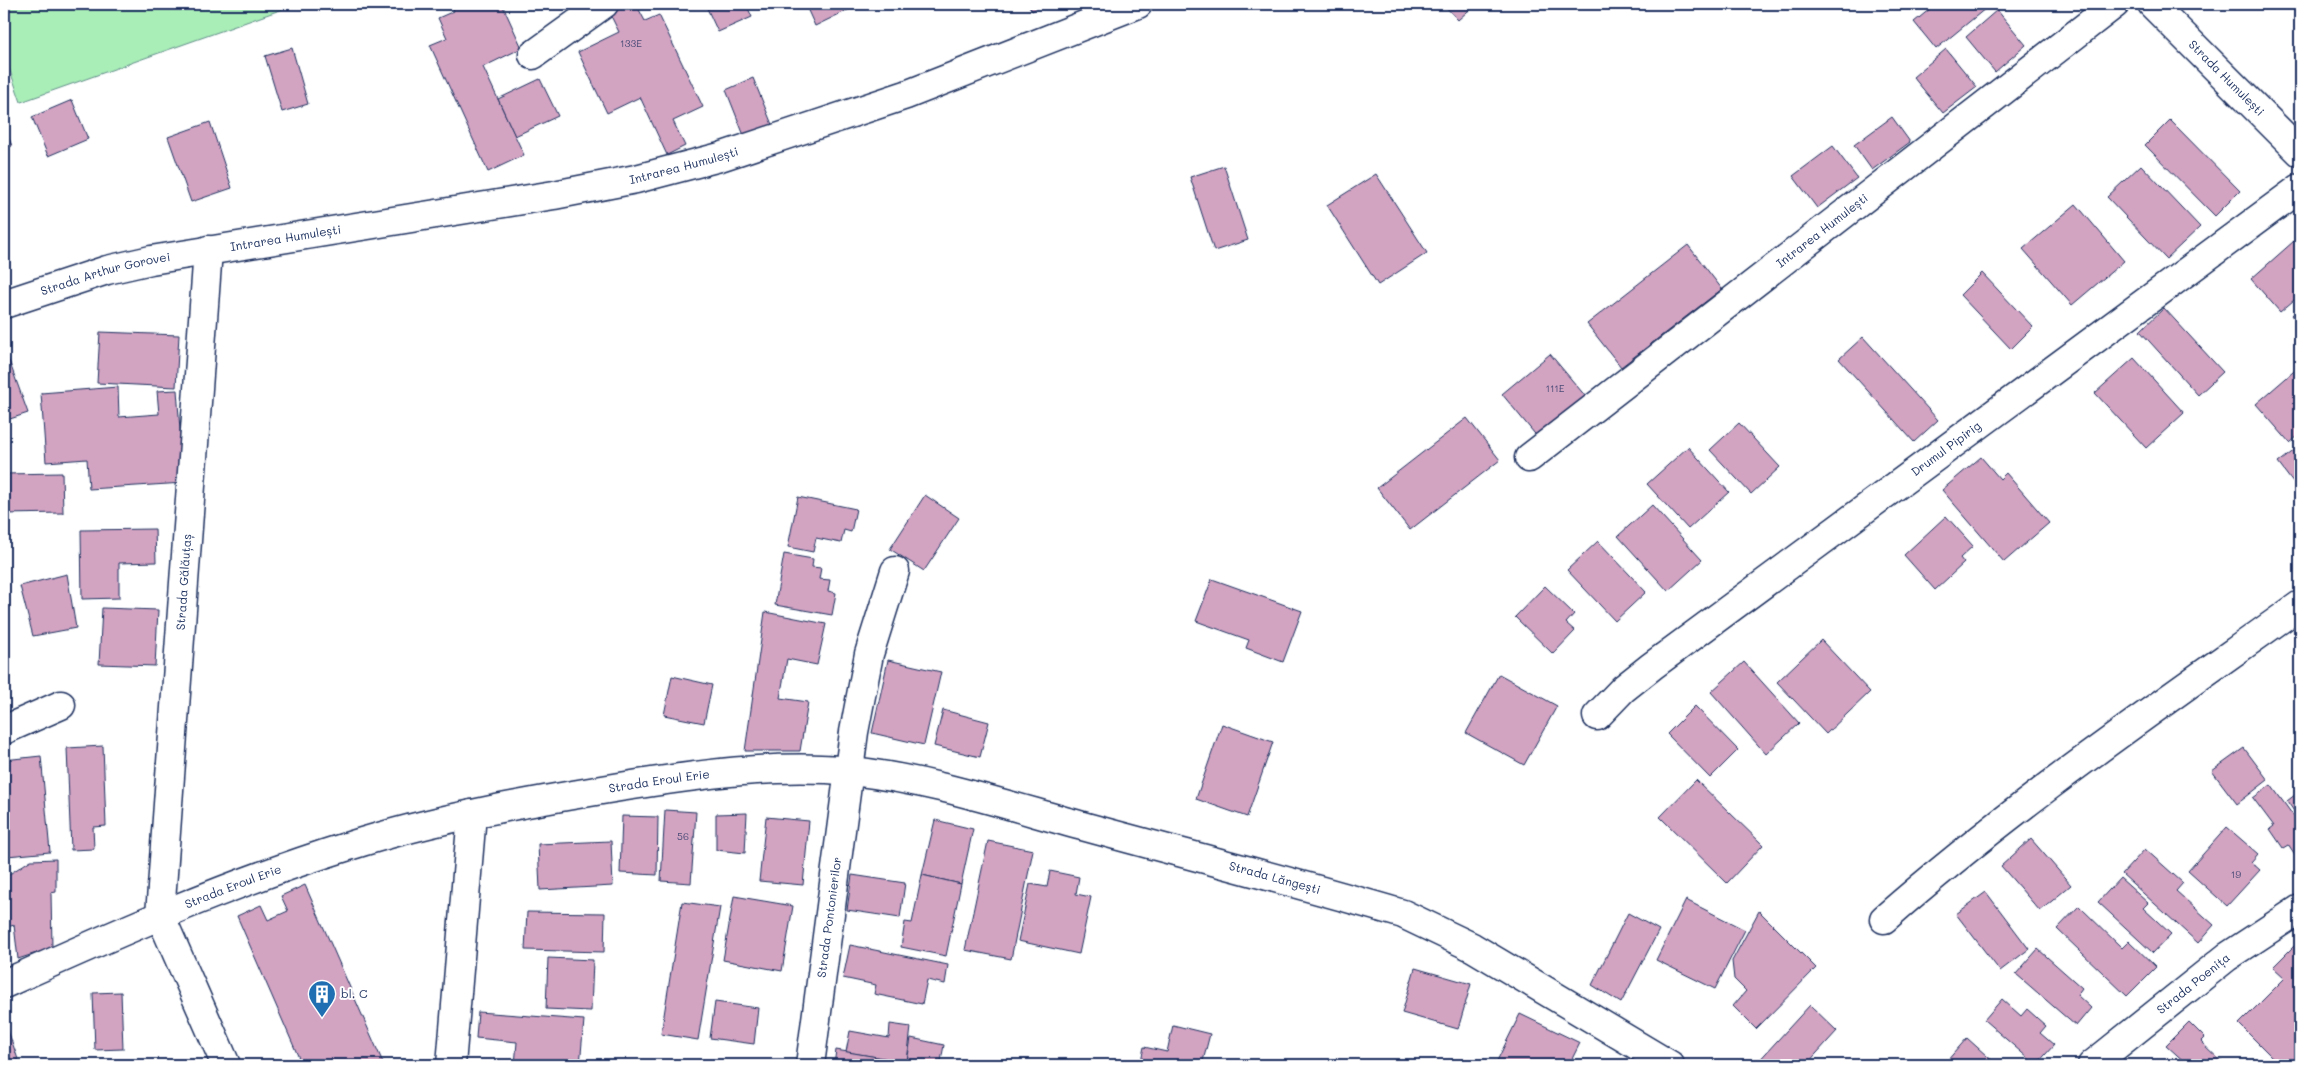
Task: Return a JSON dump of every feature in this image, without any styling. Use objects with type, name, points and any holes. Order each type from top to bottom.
[{"type":"street","points":[[532,55],[604,4]]},
{"type":"street","name":"Intrarea Humulești","points":[[208,250],[554,195],[636,179],[692,165],[906,95],[1138,4]]},
{"type":"street","name":"Intrarea Humulești","points":[[1529,458],[2116,4]]},
{"type":"street","name":"Strada Humulești","points":[[2152,4],[2300,152]]},
{"type":"street","name":"Drumul Pipirig","points":[[1597,716],[1623,689],[1652,666],[2300,188]]},
{"type":"street","name":"Strada Arthur Gorovei","points":[[4,304],[107,270],[208,250]]},
{"type":"street","name":"Strada Gălăuțaș","points":[[160,914],[208,250]]},
{"type":"street","name":"Strada Pontonierilor","points":[[810,1065],[848,771],[868,654],[896,571]]},
{"type":"street","points":[[1884,919],[1939,871],[2005,819],[2158,706],[2300,605]]},
{"type":"street","points":[[4,730],[61,705]]},
{"type":"street","name":"Strada Eroul Erie","points":[[4,984],[160,914],[258,876],[350,845],[472,814],[666,780],[780,770],[848,771]]},
{"type":"street","name":"Strada Lăngești","points":[[848,771],[935,786],[1403,914],[1472,948],[1670,1065]]},
{"type":"street","points":[[451,1065],[472,814]]},
{"type":"street","name":"Strada Poenița","points":[[2092,1065],[2227,958],[2300,909]]},
{"type":"street","points":[[160,914],[226,1065]]},
{"type":"green space","points":[[4,4],[297,4],[21,102],[4,54]]},
{"type":"building","points":[[451,4],[502,4],[522,48],[483,67],[524,155],[488,172],[430,45],[447,38],[438,18],[454,11]]},
{"type":"building","points":[[626,4],[636,4],[645,21],[659,15],[703,107],[673,121],[685,146],[667,155],[640,97],[607,113],[578,52],[619,32],[609,12]]},
{"type":"building","points":[[705,4],[746,4],[752,17],[718,32]]},
{"type":"building","points":[[805,4],[860,4],[815,26]]},
{"type":"building","points":[[1028,4],[1044,4],[1032,11]]},
{"type":"building","points":[[1443,4],[1476,4],[1458,20]]},
{"type":"building","points":[[1936,4],[1991,4],[1936,49],[1914,22]]},
{"type":"building","points":[[1997,10],[2026,45],[1995,72],[1966,37]]},
{"type":"building","points":[[292,48],[308,104],[282,112],[265,56]]},
{"type":"building","points":[[1946,49],[1977,87],[1943,113],[1913,77]]},
{"type":"building","points":[[753,78],[773,127],[745,138],[726,90]]},
{"type":"building","points":[[540,79],[558,116],[515,136],[498,99]]},
{"type":"building","points":[[72,100],[88,139],[48,156],[32,117]]},
{"type":"building","points":[[1892,117],[1910,142],[1872,170],[1854,145]]},
{"type":"building","points":[[2170,120],[2240,191],[2215,216],[2145,145]]},
{"type":"building","points":[[210,122],[232,188],[191,202],[168,137]]},
{"type":"building","points":[[4,126],[12,146],[4,149]]},
{"type":"building","points":[[1833,146],[1857,178],[1817,208],[1793,176]]},
{"type":"building","points":[[2141,165],[2200,227],[2166,259],[2107,197]]},
{"type":"building","points":[[1224,166],[1248,240],[1214,251],[1190,177]]},
{"type":"building","points":[[1376,174],[1427,253],[1378,285],[1327,205]]},
{"type":"building","points":[[2076,204],[2124,261],[2072,305],[2023,249]]},
{"type":"building","points":[[2294,241],[2300,249],[2300,295],[2280,312],[2251,279]]},
{"type":"building","points":[[1688,245],[1722,289],[1621,367],[1587,324]]},
{"type":"building","points":[[1982,273],[2033,327],[2011,349],[1960,295]]},
{"type":"building","points":[[2300,307],[2300,325],[2292,315]]},
{"type":"building","points":[[2164,308],[2223,372],[2198,395],[2140,331]]},
{"type":"building","points":[[100,332],[179,335],[176,387],[97,383]]},
{"type":"building","points":[[1863,337],[1938,420],[1914,442],[1839,359]]},
{"type":"building","points":[[4,347],[28,413],[4,421]]},
{"type":"building","points":[[1550,354],[1587,398],[1539,439],[1502,394]]},
{"type":"building","points":[[2134,358],[2184,413],[2146,448],[2095,393]]},
{"type":"building","points":[[2300,366],[2300,434],[2290,443],[2256,404]]},
{"type":"building","points":[[118,387],[119,417],[159,414],[157,391],[177,390],[184,483],[89,489],[87,459],[46,462],[41,393]]},
{"type":"building","points":[[1467,418],[1500,460],[1410,530],[1377,488]]},
{"type":"building","points":[[1739,423],[1780,467],[1751,494],[1710,450]]},
{"type":"building","points":[[2300,446],[2300,492],[2278,463]]},
{"type":"building","points":[[1688,447],[1729,492],[1688,529],[1647,484]]},
{"type":"building","points":[[1981,457],[2000,479],[2006,473],[2049,523],[2004,562],[1942,490]]},
{"type":"building","points":[[62,473],[63,513],[4,514],[4,474]]},
{"type":"building","points":[[925,495],[959,518],[924,571],[890,549]]},
{"type":"building","points":[[798,497],[856,509],[851,532],[844,530],[841,543],[816,538],[813,552],[788,547]]},
{"type":"building","points":[[1652,505],[1702,560],[1668,591],[1618,536]]},
{"type":"building","points":[[1946,516],[1973,546],[1960,558],[1964,563],[1935,590],[1904,555]]},
{"type":"building","points":[[155,529],[156,562],[119,563],[119,598],[82,599],[81,530]]},
{"type":"building","points":[[1598,541],[1646,592],[1615,621],[1567,570]]},
{"type":"building","points":[[784,554],[813,559],[812,567],[821,568],[819,579],[830,580],[828,591],[836,593],[832,615],[775,605]]},
{"type":"building","points":[[67,574],[76,628],[33,636],[20,586]]},
{"type":"building","points":[[1212,579],[1302,611],[1283,662],[1246,648],[1249,640],[1196,621]]},
{"type":"building","points":[[1545,586],[1574,614],[1566,623],[1575,631],[1553,654],[1515,617]]},
{"type":"building","points":[[102,608],[158,610],[155,666],[99,664]]},
{"type":"building","points":[[765,612],[826,624],[817,665],[787,659],[780,698],[808,702],[800,751],[745,751]]},
{"type":"building","points":[[1821,640],[1870,692],[1826,734],[1777,682]]},
{"type":"building","points":[[888,660],[941,672],[924,745],[872,733]]},
{"type":"building","points":[[1744,662],[1799,723],[1766,754],[1711,692]]},
{"type":"building","points":[[1499,674],[1557,706],[1524,765],[1466,733]]},
{"type":"building","points":[[672,676],[712,685],[704,723],[664,715]]},
{"type":"building","points":[[1695,706],[1738,750],[1710,778],[1667,734]]},
{"type":"building","points":[[943,710],[989,722],[980,757],[934,746]]},
{"type":"building","points":[[1222,724],[1273,742],[1247,817],[1196,799]]},
{"type":"building","points":[[103,746],[106,826],[93,827],[94,849],[71,850],[67,748]]},
{"type":"building","points":[[2244,748],[2268,780],[2237,804],[2212,771]]},
{"type":"building","points":[[41,756],[50,852],[7,856],[4,816],[4,760]]},
{"type":"building","points":[[1696,780],[1763,845],[1727,883],[1660,817]]},
{"type":"building","points":[[2271,785],[2300,825],[2300,863],[2288,845],[2283,848],[2270,829],[2274,826],[2253,798]]},
{"type":"building","points":[[2300,791],[2300,820],[2287,801]]},
{"type":"building","points":[[665,810],[696,812],[691,883],[661,881]]},
{"type":"building","points":[[747,813],[745,853],[716,850],[716,814]]},
{"type":"building","points":[[622,816],[658,817],[657,875],[620,873]]},
{"type":"building","points":[[766,817],[809,821],[803,885],[759,881]]},
{"type":"building","points":[[935,820],[973,829],[961,884],[922,875]]},
{"type":"building","points":[[2227,827],[2258,854],[2251,862],[2260,870],[2227,906],[2188,871]]},
{"type":"building","points":[[2031,839],[2071,885],[2040,911],[2001,866]]},
{"type":"building","points":[[611,841],[613,886],[540,890],[538,844]]},
{"type":"building","points":[[988,841],[1033,850],[1011,959],[965,950]]},
{"type":"building","points":[[2145,849],[2183,883],[2176,891],[2214,925],[2198,943],[2122,874]]},
{"type":"building","points":[[56,859],[56,892],[51,893],[52,948],[18,959],[14,925],[4,928],[4,876],[31,860]]},
{"type":"building","points":[[1050,871],[1079,877],[1076,894],[1091,897],[1079,954],[1018,941],[1030,884],[1047,887]]},
{"type":"building","points":[[852,875],[905,883],[900,918],[847,910]]},
{"type":"building","points":[[922,875],[961,884],[946,956],[901,947],[905,922],[912,923]]},
{"type":"building","points":[[2120,878],[2148,903],[2143,908],[2171,934],[2153,953],[2098,902]]},
{"type":"building","name":"bl. C","points":[[305,885],[384,1065],[302,1065],[237,916],[261,905],[268,920],[288,911],[281,896]]},
{"type":"building","points":[[1986,892],[2029,949],[2000,971],[1956,914]]},
{"type":"building","points":[[734,896],[793,906],[782,971],[723,960]]},
{"type":"building","points":[[1686,900],[1745,930],[1715,989],[1656,960]]},
{"type":"building","points":[[682,902],[720,907],[698,1040],[661,1034]]},
{"type":"building","points":[[2079,906],[2122,948],[2129,941],[2156,967],[2127,996],[2057,929]]},
{"type":"building","points":[[1759,911],[1816,968],[1756,1029],[1733,1006],[1746,991],[1734,979],[1732,961]]},
{"type":"building","points":[[527,912],[605,913],[604,952],[525,950]]},
{"type":"building","points":[[1628,913],[1659,930],[1621,1003],[1592,985]]},
{"type":"building","points":[[850,945],[948,965],[945,984],[927,980],[922,1004],[874,994],[876,985],[843,978]]},
{"type":"building","points":[[2294,946],[2300,953],[2300,1065],[2280,1065],[2239,1024],[2285,978],[2273,967]]},
{"type":"building","points":[[2038,949],[2082,988],[2077,995],[2091,1008],[2076,1026],[2016,974]]},
{"type":"building","points":[[548,958],[593,960],[591,1011],[546,1009]]},
{"type":"building","points":[[1415,968],[1471,984],[1458,1029],[1402,1013]]},
{"type":"building","points":[[121,992],[123,1049],[95,1050],[93,993]]},
{"type":"building","points":[[2002,999],[2021,1016],[2027,1009],[2046,1026],[2040,1033],[2054,1045],[2036,1065],[1984,1020]]},
{"type":"building","points":[[715,1002],[758,1008],[754,1044],[710,1038]]},
{"type":"building","points":[[1810,1005],[1837,1031],[1806,1065],[1755,1065]]},
{"type":"building","points":[[478,1012],[584,1020],[580,1065],[515,1065],[517,1042],[476,1038]]},
{"type":"building","points":[[1520,1014],[1580,1043],[1569,1065],[1495,1065]]},
{"type":"building","points":[[4,1019],[20,1065],[4,1065]]},
{"type":"building","points":[[2189,1022],[2205,1038],[2201,1042],[2225,1065],[2188,1065],[2166,1045]]},
{"type":"building","points":[[890,1024],[911,1027],[907,1062],[846,1052],[850,1031],[889,1038]]},
{"type":"building","points":[[1173,1025],[1210,1034],[1202,1065],[1140,1065],[1144,1047],[1167,1052]]},
{"type":"building","points":[[911,1038],[944,1045],[941,1061],[965,1065],[913,1065],[913,1062],[907,1062]]},
{"type":"building","points":[[1967,1038],[1997,1065],[1949,1065],[1946,1062]]},
{"type":"building","points":[[836,1050],[913,1062],[913,1065],[834,1065]]},
{"type":"place","name":"bl. C","points":[[322,1018]]}]
